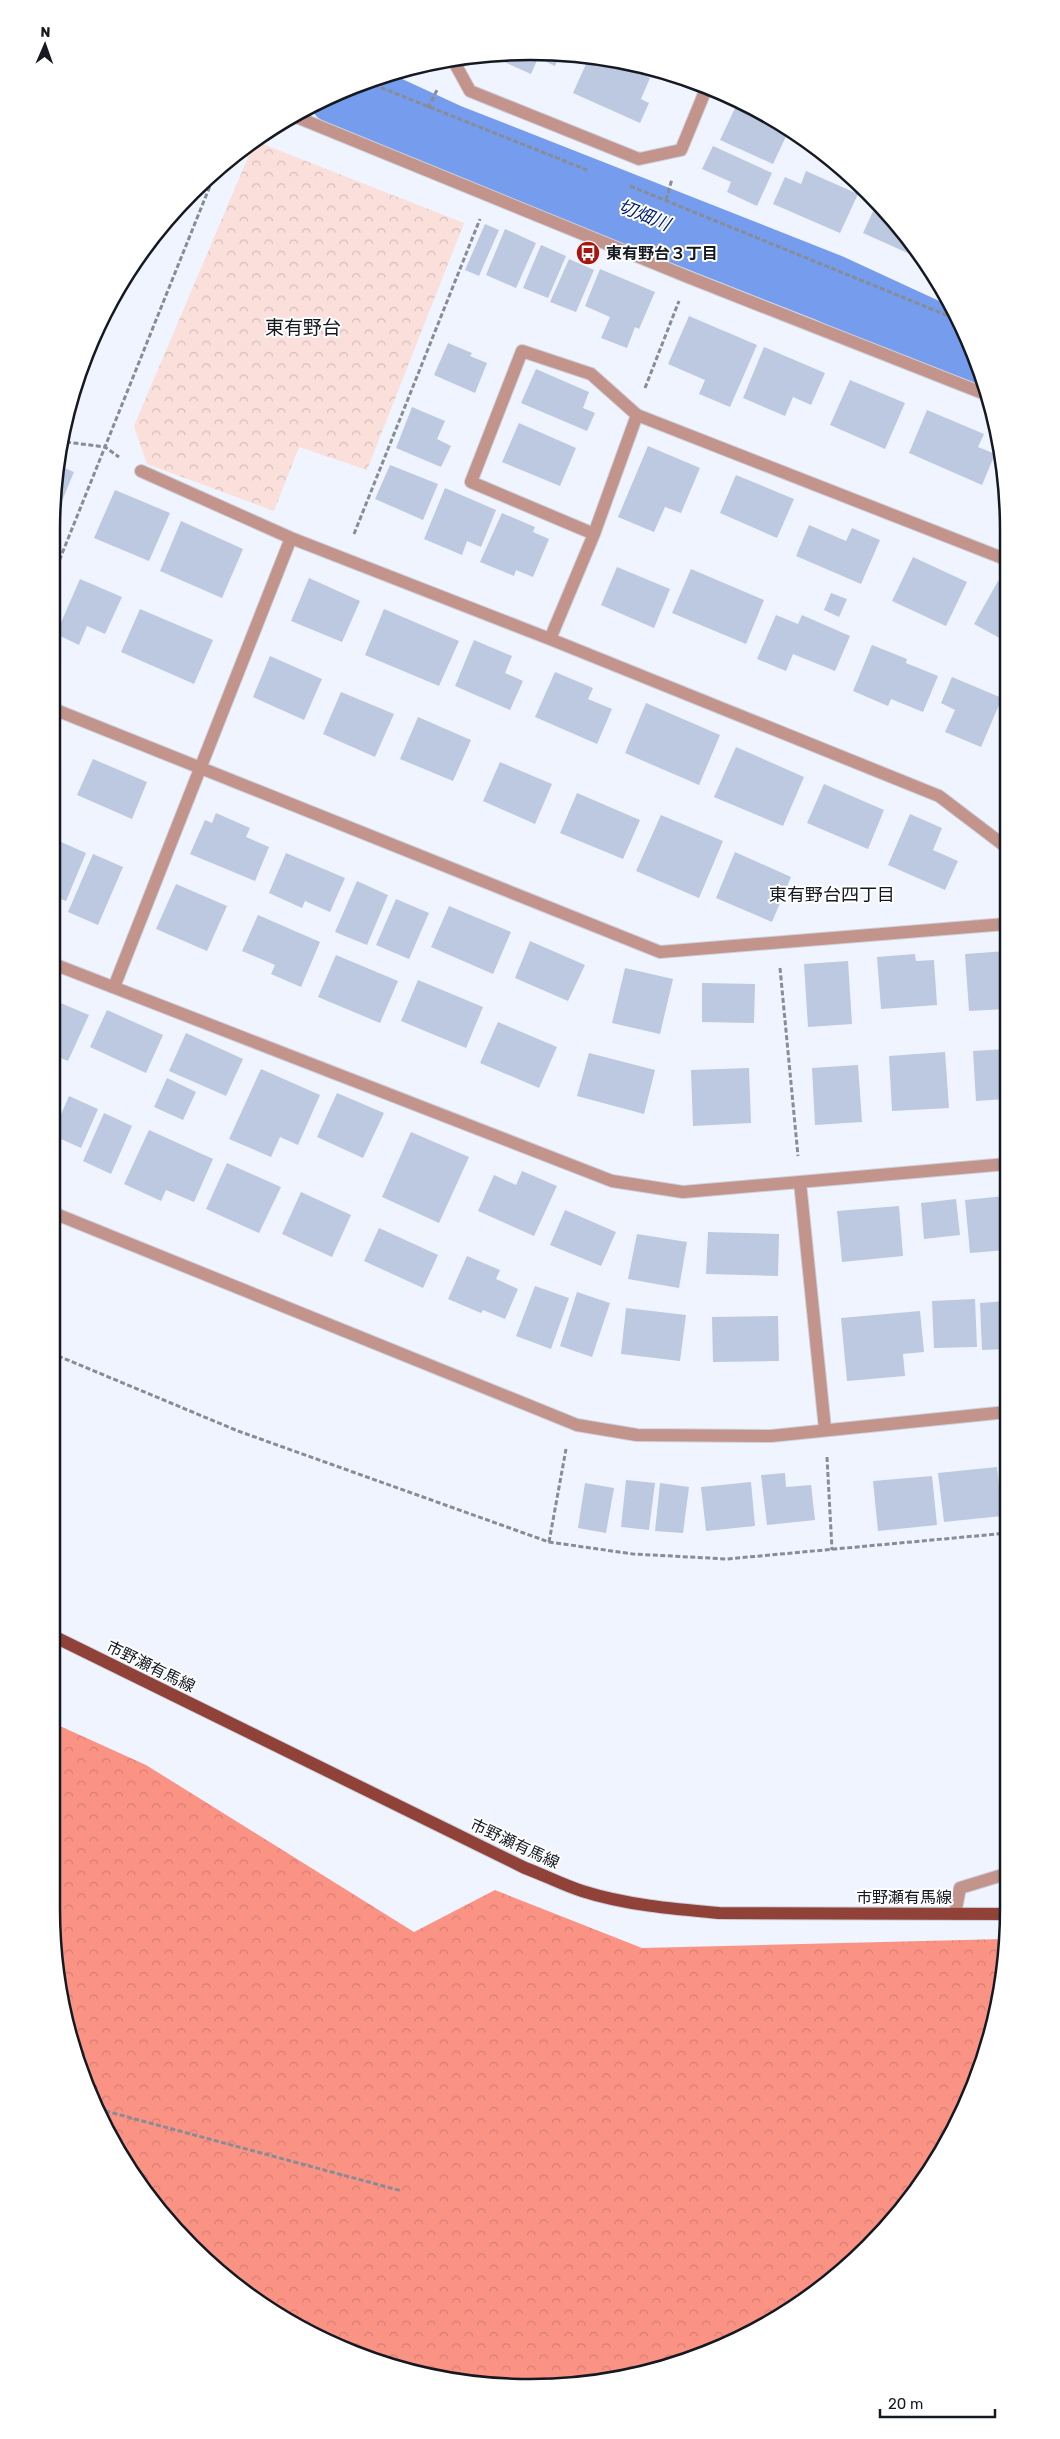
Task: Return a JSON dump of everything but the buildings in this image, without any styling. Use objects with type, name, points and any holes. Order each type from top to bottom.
[{"type":"main road","name":"市野瀬有馬線","points":[[60,1639],[525,1868],[582,1891],[626,1902],[674,1910],[719,1913],[1000,1914]]},
{"type":"street","points":[[456,66],[470,91],[639,158],[681,150],[704,94]]},
{"type":"street","points":[[302,119],[688,277],[979,392]]},
{"type":"street","points":[[594,534],[471,482],[522,351],[591,374],[637,415],[1000,557]]},
{"type":"street","points":[[550,639],[594,534],[637,415]]},
{"type":"street","points":[[141,471],[291,538],[550,639],[939,796],[1000,842]]},
{"type":"street","points":[[114,987],[291,538]]},
{"type":"street","points":[[60,712],[660,952],[1000,924]]},
{"type":"street","points":[[60,966],[612,1181],[683,1192],[1000,1165]]},
{"type":"street","points":[[800,1182],[825,1429]]},
{"type":"street","points":[[60,1216],[571,1423],[637,1435],[771,1436],[1000,1413]]},
{"type":"street","points":[[955,1914],[960,1888],[1000,1876]]},
{"type":"path","points":[[377,86],[593,172]]},
{"type":"path","points":[[620,183],[948,315]]},
{"type":"path","points":[[60,559],[210,187]]},
{"type":"path","points":[[343,557],[489,196]]},
{"type":"path","points":[[637,415],[644,391],[688,277]]},
{"type":"path","points":[[68,442],[105,447],[141,471]]},
{"type":"path","points":[[778,942],[800,1182]]},
{"type":"path","points":[[60,1357],[238,1431],[549,1542],[633,1554],[727,1559],[1000,1534]]},
{"type":"path","points":[[549,1542],[571,1423]]},
{"type":"path","points":[[825,1429],[832,1550]]},
{"type":"path","points":[[105,2111],[402,2190]]},
{"type":"green space","points":[[262,144],[464,223],[367,470],[299,447],[274,511],[147,464],[134,426],[250,153]]},
{"type":"green space","points":[[60,1726],[146,1765],[414,1932],[495,1890],[642,1948],[999,1939],[991,2001],[984,2031],[964,2089],[952,2117],[937,2144],[903,2195],[883,2219],[840,2262],[791,2300],[738,2331],[681,2354],[622,2370],[561,2378],[499,2378],[438,2370],[408,2363],[350,2343],[322,2331],[269,2300],[220,2262],[177,2219],[157,2195],[139,2170],[108,2117],[85,2060],[76,2031],[64,1970],[60,1909]]},
{"type":"waterway","name":"切畑川","points":[[351,96],[385,109],[448,138],[829,288],[963,348]]},
{"type":"place","name":"東有野台３丁目","points":[[588,253]]},
{"type":"district","name":"東有野台","points":[[303,327]]},
{"type":"district","name":"東有野台四丁目","points":[[832,895]]}]
